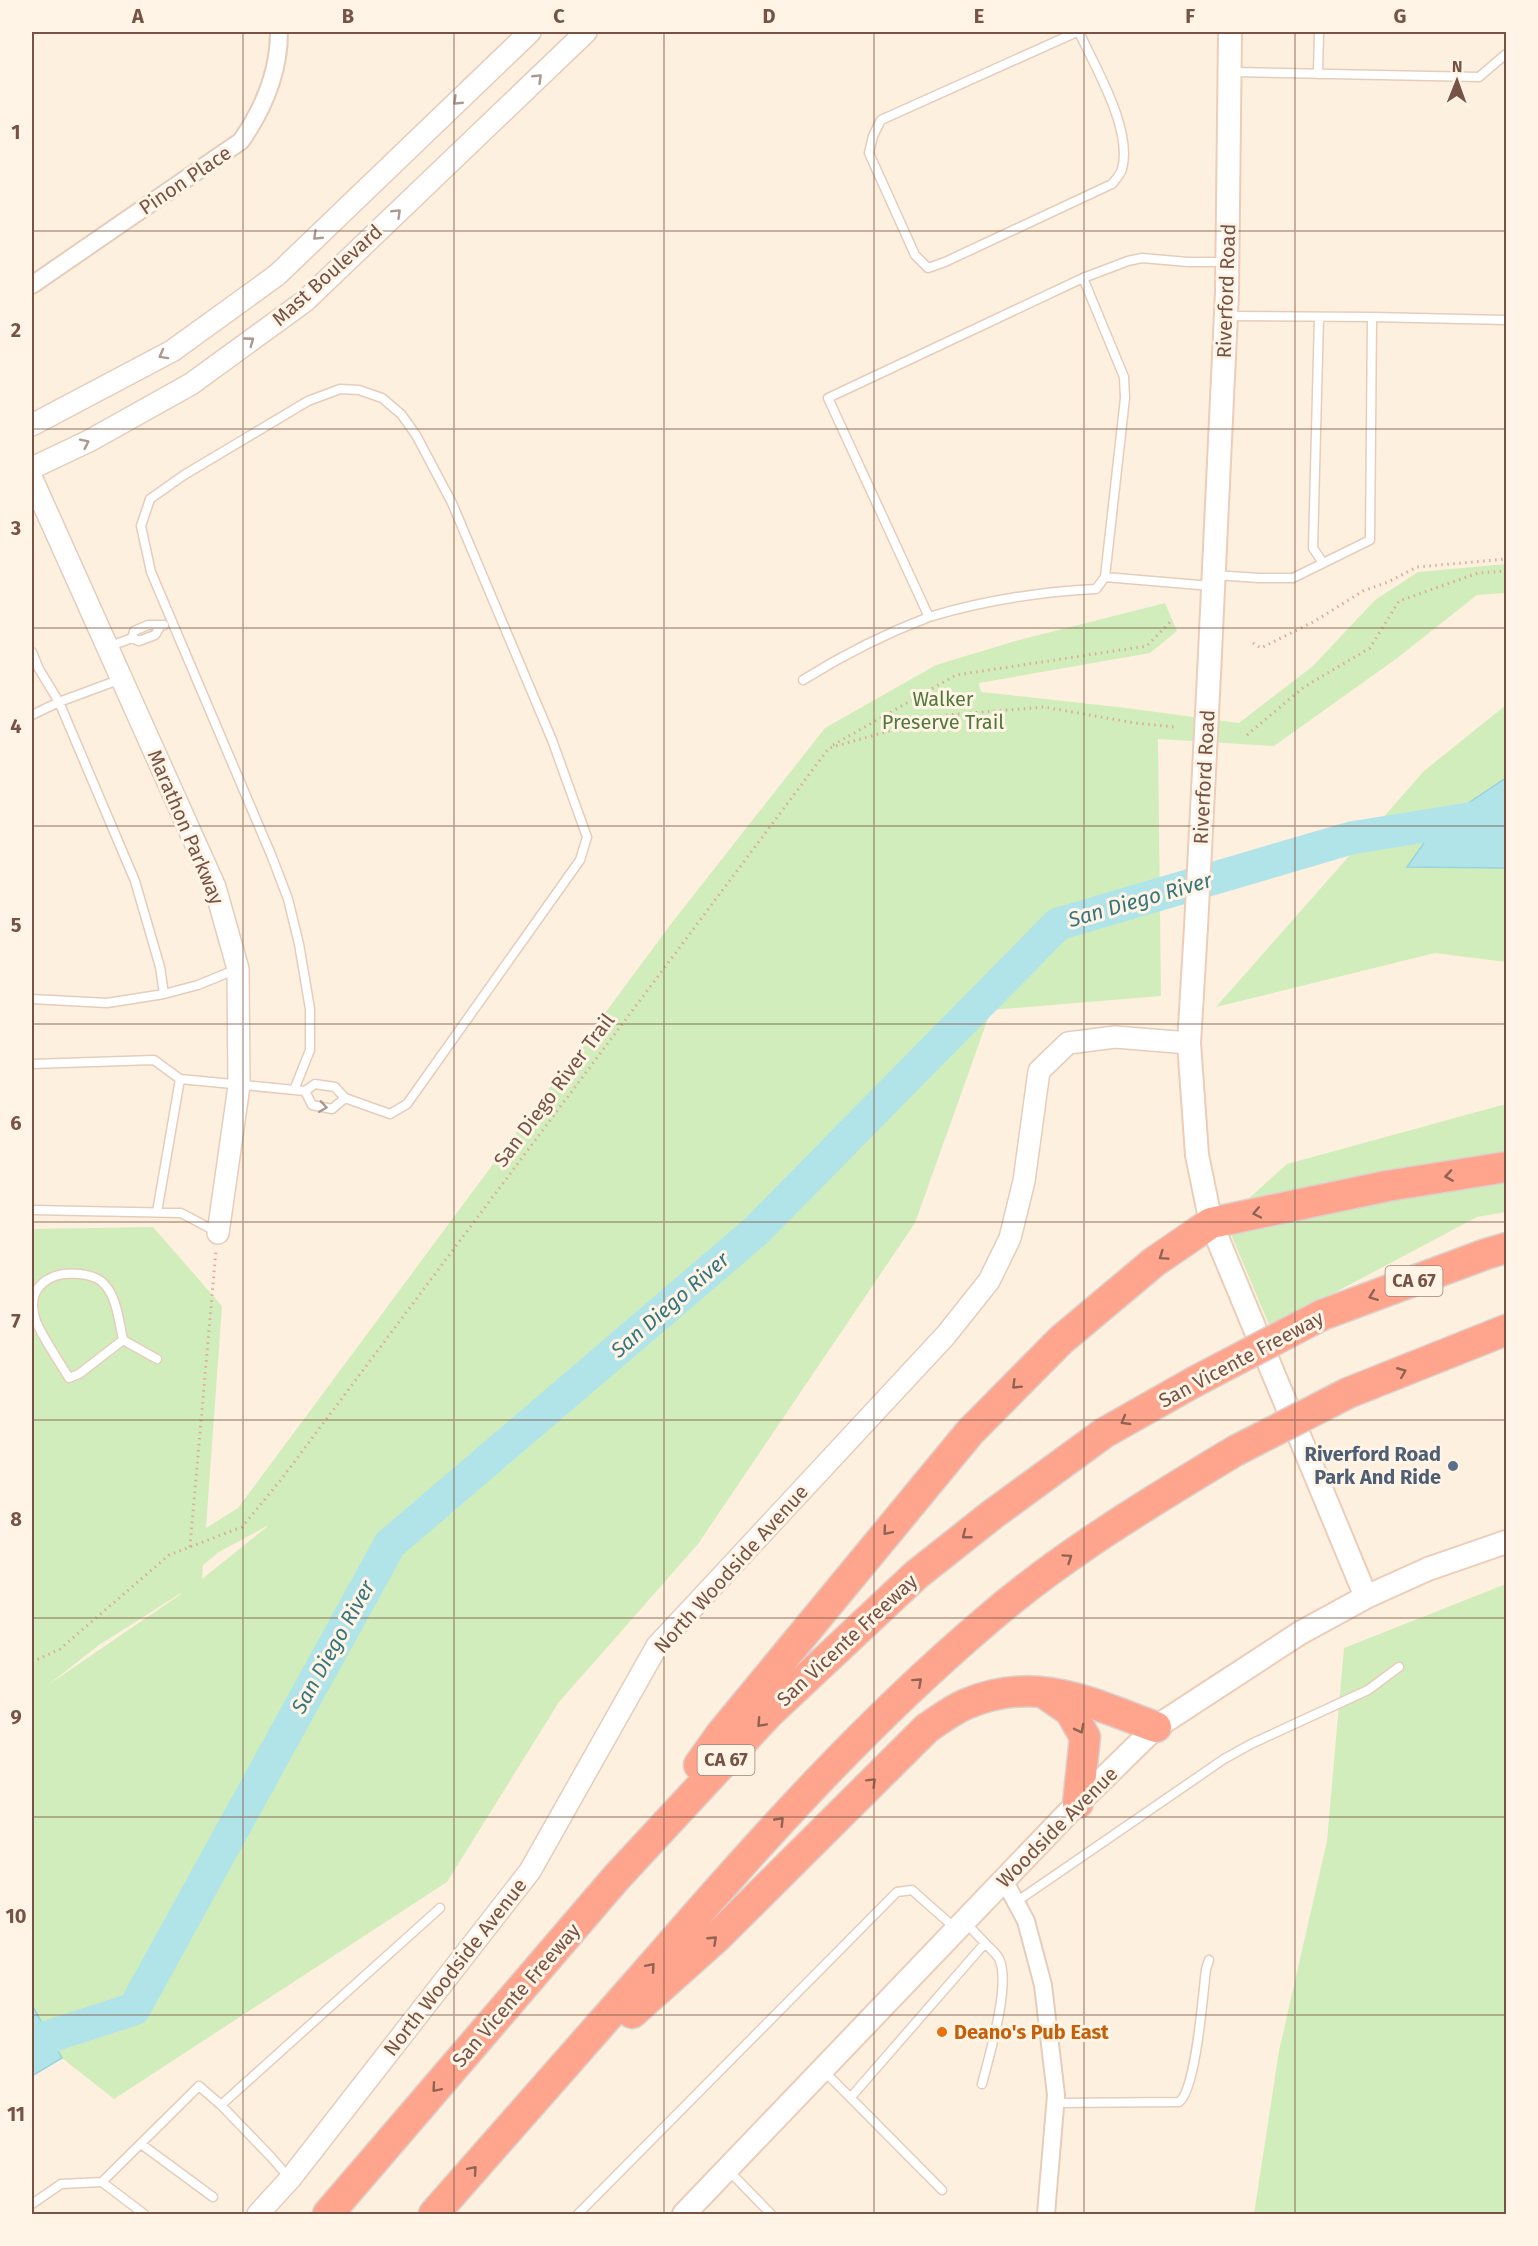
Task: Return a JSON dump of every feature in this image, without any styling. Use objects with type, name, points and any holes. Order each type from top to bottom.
[{"type":"highway","points":[[616,1878],[721,1734],[970,1432],[1061,1340],[1154,1262],[1211,1223],[1387,1186],[1506,1167]]},
{"type":"highway","name":"San Vicente Freeway","points":[[327,2214],[616,1878],[768,1714],[916,1575],[993,1514],[1104,1433],[1194,1382],[1322,1315],[1506,1248]]},
{"type":"highway","points":[[434,2214],[757,1845],[882,1714],[987,1620],[1050,1570],[1145,1505],[1235,1451],[1348,1393],[1506,1330]]},
{"type":"highway","points":[[530,2105],[716,1938],[927,1728],[965,1704],[1008,1692],[1039,1690],[1073,1696],[1156,1727]]},
{"type":"highway","points":[[1039,1690],[1070,1711],[1085,1737],[1078,1803]]},
{"type":"main road","name":"Riverford Road","points":[[1230,32],[1226,316],[1215,581],[1189,1043],[1197,1155],[1211,1223],[1366,1598]]},
{"type":"main road","name":"Woodside Avenue","points":[[684,2214],[1078,1803],[1156,1727],[1300,1633],[1366,1598],[1428,1569],[1506,1542]]},
{"type":"street","name":"Pinon Place","points":[[32,285],[241,141],[262,108],[270,88],[276,66],[279,32]]},
{"type":"street","name":"Mast Boulevard","points":[[32,425],[172,351],[277,275],[530,32]]},
{"type":"street","name":"Mast Boulevard","points":[[32,468],[89,441],[191,384],[305,301],[586,32]]},
{"type":"street","name":"Marathon Parkway","points":[[32,479],[215,887],[238,969],[239,1086],[218,1233]]},
{"type":"street","name":"North Woodside Avenue","points":[[258,2214],[290,2180],[530,1871],[657,1646],[946,1335],[989,1281],[1010,1239],[1024,1181],[1039,1071],[1068,1043],[1115,1037],[1189,1043]]},
{"type":"street","points":[[1004,1880],[1026,1921],[1043,1985],[1055,2103],[1046,2214]]},
{"type":"lane","points":[[1078,32],[1121,124],[1124,145],[1122,170],[1112,184],[928,268],[915,255],[869,153],[873,136],[881,120],[1078,32]]},
{"type":"lane","points":[[1318,74],[1319,32]]},
{"type":"lane","points":[[1229,72],[1479,76],[1506,54]]},
{"type":"lane","points":[[929,617],[828,398],[1083,278],[1128,261],[1142,258],[1188,262],[1228,262]]},
{"type":"lane","points":[[803,680],[879,637],[929,617],[1031,593],[1096,589],[1105,577],[1125,386],[1124,377],[1083,278]]},
{"type":"lane","points":[[1226,316],[1506,320]]},
{"type":"lane","points":[[1319,316],[1313,548],[1323,563]]},
{"type":"lane","points":[[1105,577],[1215,581],[1293,578],[1370,540],[1372,317]]},
{"type":"lane","points":[[32,1064],[154,1060],[180,1079],[239,1086],[305,1091],[315,1084],[335,1087],[345,1098],[390,1114],[407,1104],[580,860],[587,837],[552,740],[452,503],[401,414],[382,398],[359,390],[340,389],[308,401],[184,475],[150,499],[141,526],[151,573],[272,856],[288,899],[310,1009],[310,1050],[294,1090]]},
{"type":"lane","points":[[107,648],[132,638],[139,641],[155,635],[160,627],[171,622]]},
{"type":"lane","points":[[32,652],[39,669],[59,702],[135,881],[160,967],[164,994]]},
{"type":"lane","points":[[32,715],[59,702],[122,679]]},
{"type":"lane","points":[[32,999],[107,1003],[164,994],[198,985],[238,969]]},
{"type":"lane","points":[[157,1212],[180,1079]]},
{"type":"lane","points":[[305,1091],[312,1105],[332,1109],[345,1098]]},
{"type":"lane","points":[[32,1210],[181,1213],[218,1233]]},
{"type":"lane","points":[[123,1340],[79,1374],[69,1378],[35,1320],[32,1301],[38,1287],[59,1274],[88,1275],[100,1280],[109,1291],[123,1340],[157,1359]]},
{"type":"lane","points":[[1016,1902],[1214,1765],[1251,1744],[1368,1690],[1399,1667]]},
{"type":"lane","points":[[578,2214],[897,1892],[912,1890],[985,1943],[1000,1960],[1002,1980],[1000,2013],[982,2084]]},
{"type":"lane","points":[[221,2105],[440,1908]]},
{"type":"lane","points":[[851,2097],[985,1943]]},
{"type":"lane","points":[[1055,2103],[1179,2102],[1184,2098],[1193,2063],[1209,1960]]},
{"type":"lane","points":[[823,2069],[942,2190]]},
{"type":"lane","points":[[102,2182],[199,2086],[221,2105],[290,2180]]},
{"type":"lane","points":[[141,2144],[213,2197]]},
{"type":"lane","points":[[727,2169],[771,2214]]},
{"type":"lane","points":[[32,2204],[61,2184],[102,2182],[144,2214]]},
{"type":"path","points":[[1253,643],[1261,648],[1315,621],[1363,591],[1388,582],[1417,567],[1506,559]]},
{"type":"path","points":[[1247,735],[1304,687],[1371,648],[1399,601],[1478,573],[1506,571]]},
{"type":"path","points":[[829,748],[956,675],[1147,646],[1172,620]]},
{"type":"path","points":[[829,748],[946,716],[1044,707],[1135,723],[1174,727]]},
{"type":"path","name":"San Diego River Trail","points":[[32,1662],[60,1649],[169,1555],[242,1527],[280,1481],[829,748]]},
{"type":"path","points":[[190,1547],[218,1233]]},
{"type":"green space","name":"Walker Preserve Trail","points":[[1506,564],[1506,593],[1477,595],[1396,659],[1274,746],[1158,739],[1161,996],[991,1010],[915,1223],[698,1544],[559,1702],[447,1882],[114,2099],[62,2058],[32,2005],[32,1229],[153,1227],[222,1306],[206,1528],[238,1508],[674,920],[825,728],[936,665],[1019,640],[1165,603],[1177,631],[1150,653],[979,683],[981,692],[1239,723],[1313,666],[1375,600],[1418,572]],"holes":[[[268,1526],[202,1579],[203,1565],[219,1552]],[[181,1594],[48,1685],[99,1645]]]},
{"type":"green space","points":[[1506,705],[1506,962],[1435,953],[1216,1007],[1424,771]]},
{"type":"green space","points":[[1506,1104],[1506,1212],[1477,1217],[1270,1327],[1225,1220],[1287,1164]]},
{"type":"green space","points":[[1506,1584],[1506,2214],[1254,2214],[1279,2051],[1327,1841],[1344,1648]]},
{"type":"water","points":[[1506,778],[1506,868],[1407,867],[1437,824]]},
{"type":"water","points":[[32,2005],[62,2058],[32,2076]]},
{"type":"waterway","name":"San Diego River","points":[[32,2042],[134,2009],[390,1544],[756,1231],[1058,924],[1351,838],[1506,813]]},
{"type":"place","name":"Riverford Road Park And Ride","points":[[1453,1466]]},
{"type":"place","name":"Deano's Pub East","points":[[942,2032]]}]
